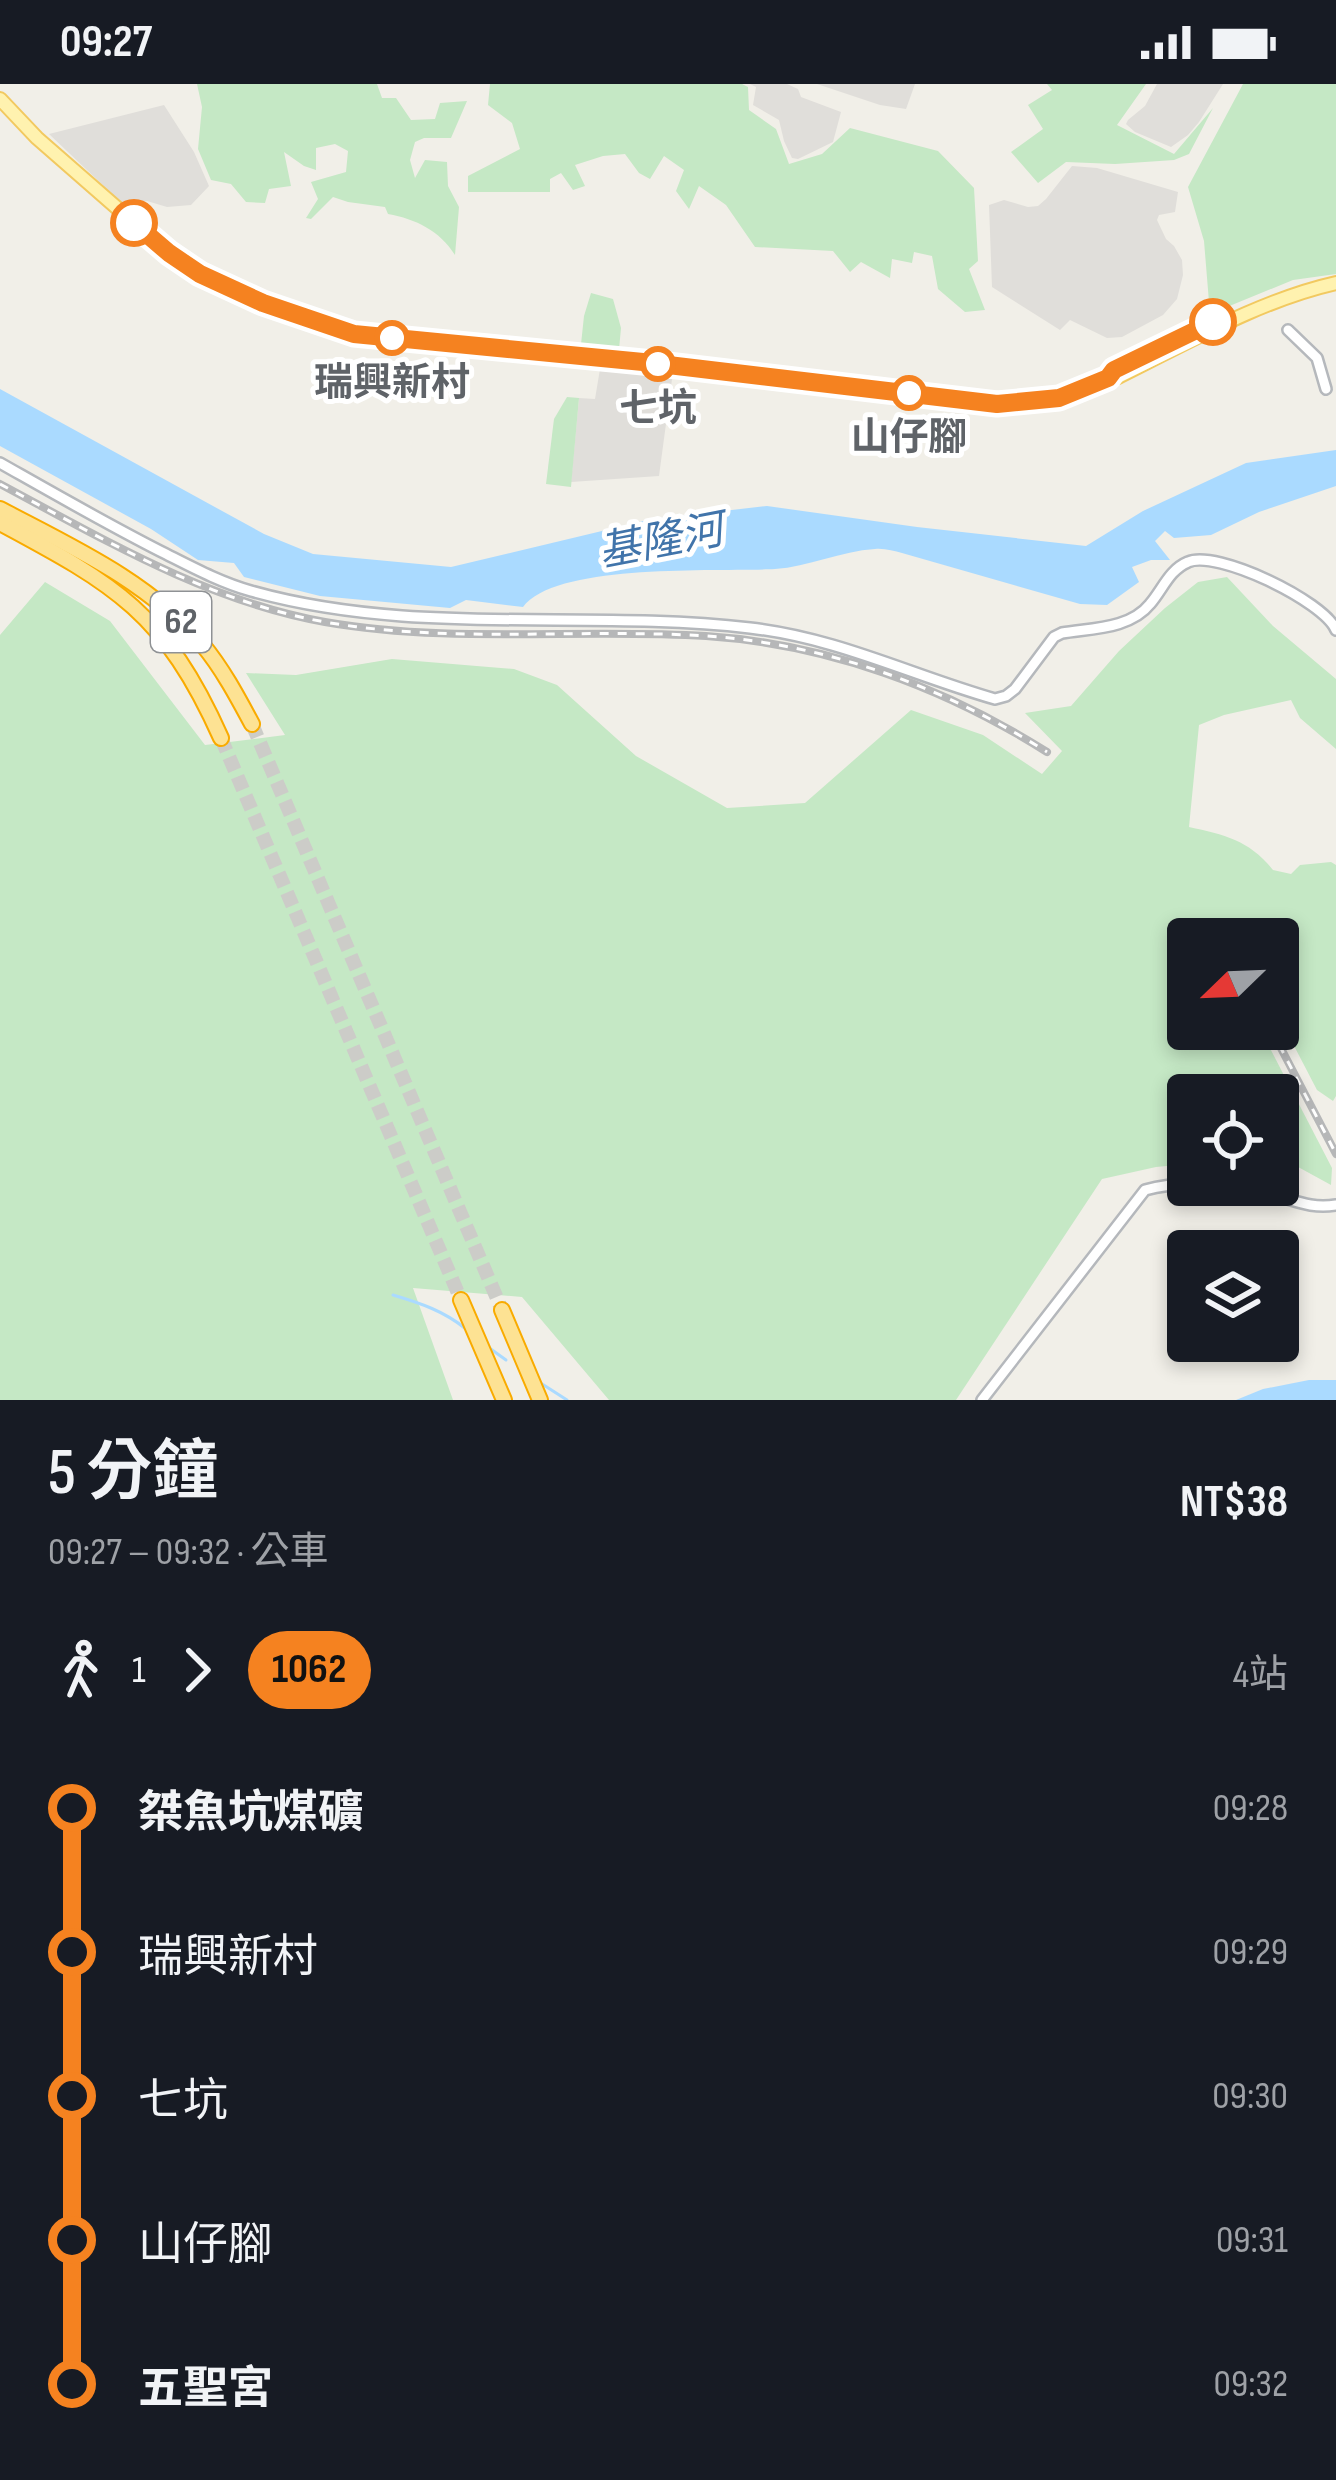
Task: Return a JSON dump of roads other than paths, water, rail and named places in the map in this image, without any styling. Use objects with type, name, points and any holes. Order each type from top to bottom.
[{"type":"highway","name":"62","points":[[0,509],[107,567],[159,602],[204,646],[252,724]]},
{"type":"highway","name":"62","points":[[0,523],[126,598],[172,648],[195,682],[221,737]]},
{"type":"highway","points":[[461,1300],[504,1400]]},
{"type":"highway","points":[[502,1310],[540,1400]]},
{"type":"main road","points":[[0,99],[132,221],[200,274],[263,303],[354,334],[997,404],[1059,398],[1118,377],[1252,312],[1336,280]]},
{"type":"street","points":[[1288,330],[1318,358],[1326,389]]},
{"type":"street","points":[[0,463],[209,576],[290,602],[345,612],[412,616],[755,628],[871,655],[994,699],[1015,689],[1054,637],[1138,616],[1173,571],[1202,558],[1307,600],[1330,618],[1336,630]]},
{"type":"street","points":[[982,1400],[1145,1190],[1213,1185],[1275,1195],[1308,1206],[1336,1205]]},
{"type":"water","name":"基隆河","points":[[0,389],[264,534],[313,554],[451,567],[652,519],[767,506],[1086,546],[1143,511],[1246,463],[1336,450],[1336,486],[1259,512],[1211,535],[1174,538],[1165,531],[1155,541],[1170,560],[1132,567],[1139,582],[1107,605],[1080,604],[878,549],[775,569],[603,576],[541,593],[523,607],[466,600],[450,608],[320,596],[244,577],[234,563],[198,560],[0,446]]},
{"type":"water","points":[[1336,1380],[1336,1400],[1236,1400],[1263,1389]]},
{"type":"waterway","points":[[393,1295],[431,1308],[466,1329]]},
{"type":"waterway","points":[[488,1347],[506,1360]]},
{"type":"waterway","points":[[539,1382],[567,1400]]},
{"type":"tunnel","points":[[252,724],[502,1310]]},
{"type":"tunnel","points":[[221,738],[461,1300]]},
{"type":"railway","points":[[0,484],[158,566],[281,612],[372,629],[706,636],[796,648],[926,689],[1047,752]]},
{"type":"railway","points":[[1282,1050],[1336,1154]]},
{"type":"place","name":"瑞興新村","points":[[392,338]]},
{"type":"place","name":"七坑","points":[[658,364]]},
{"type":"place","name":"山仔腳","points":[[909,393]]}]
